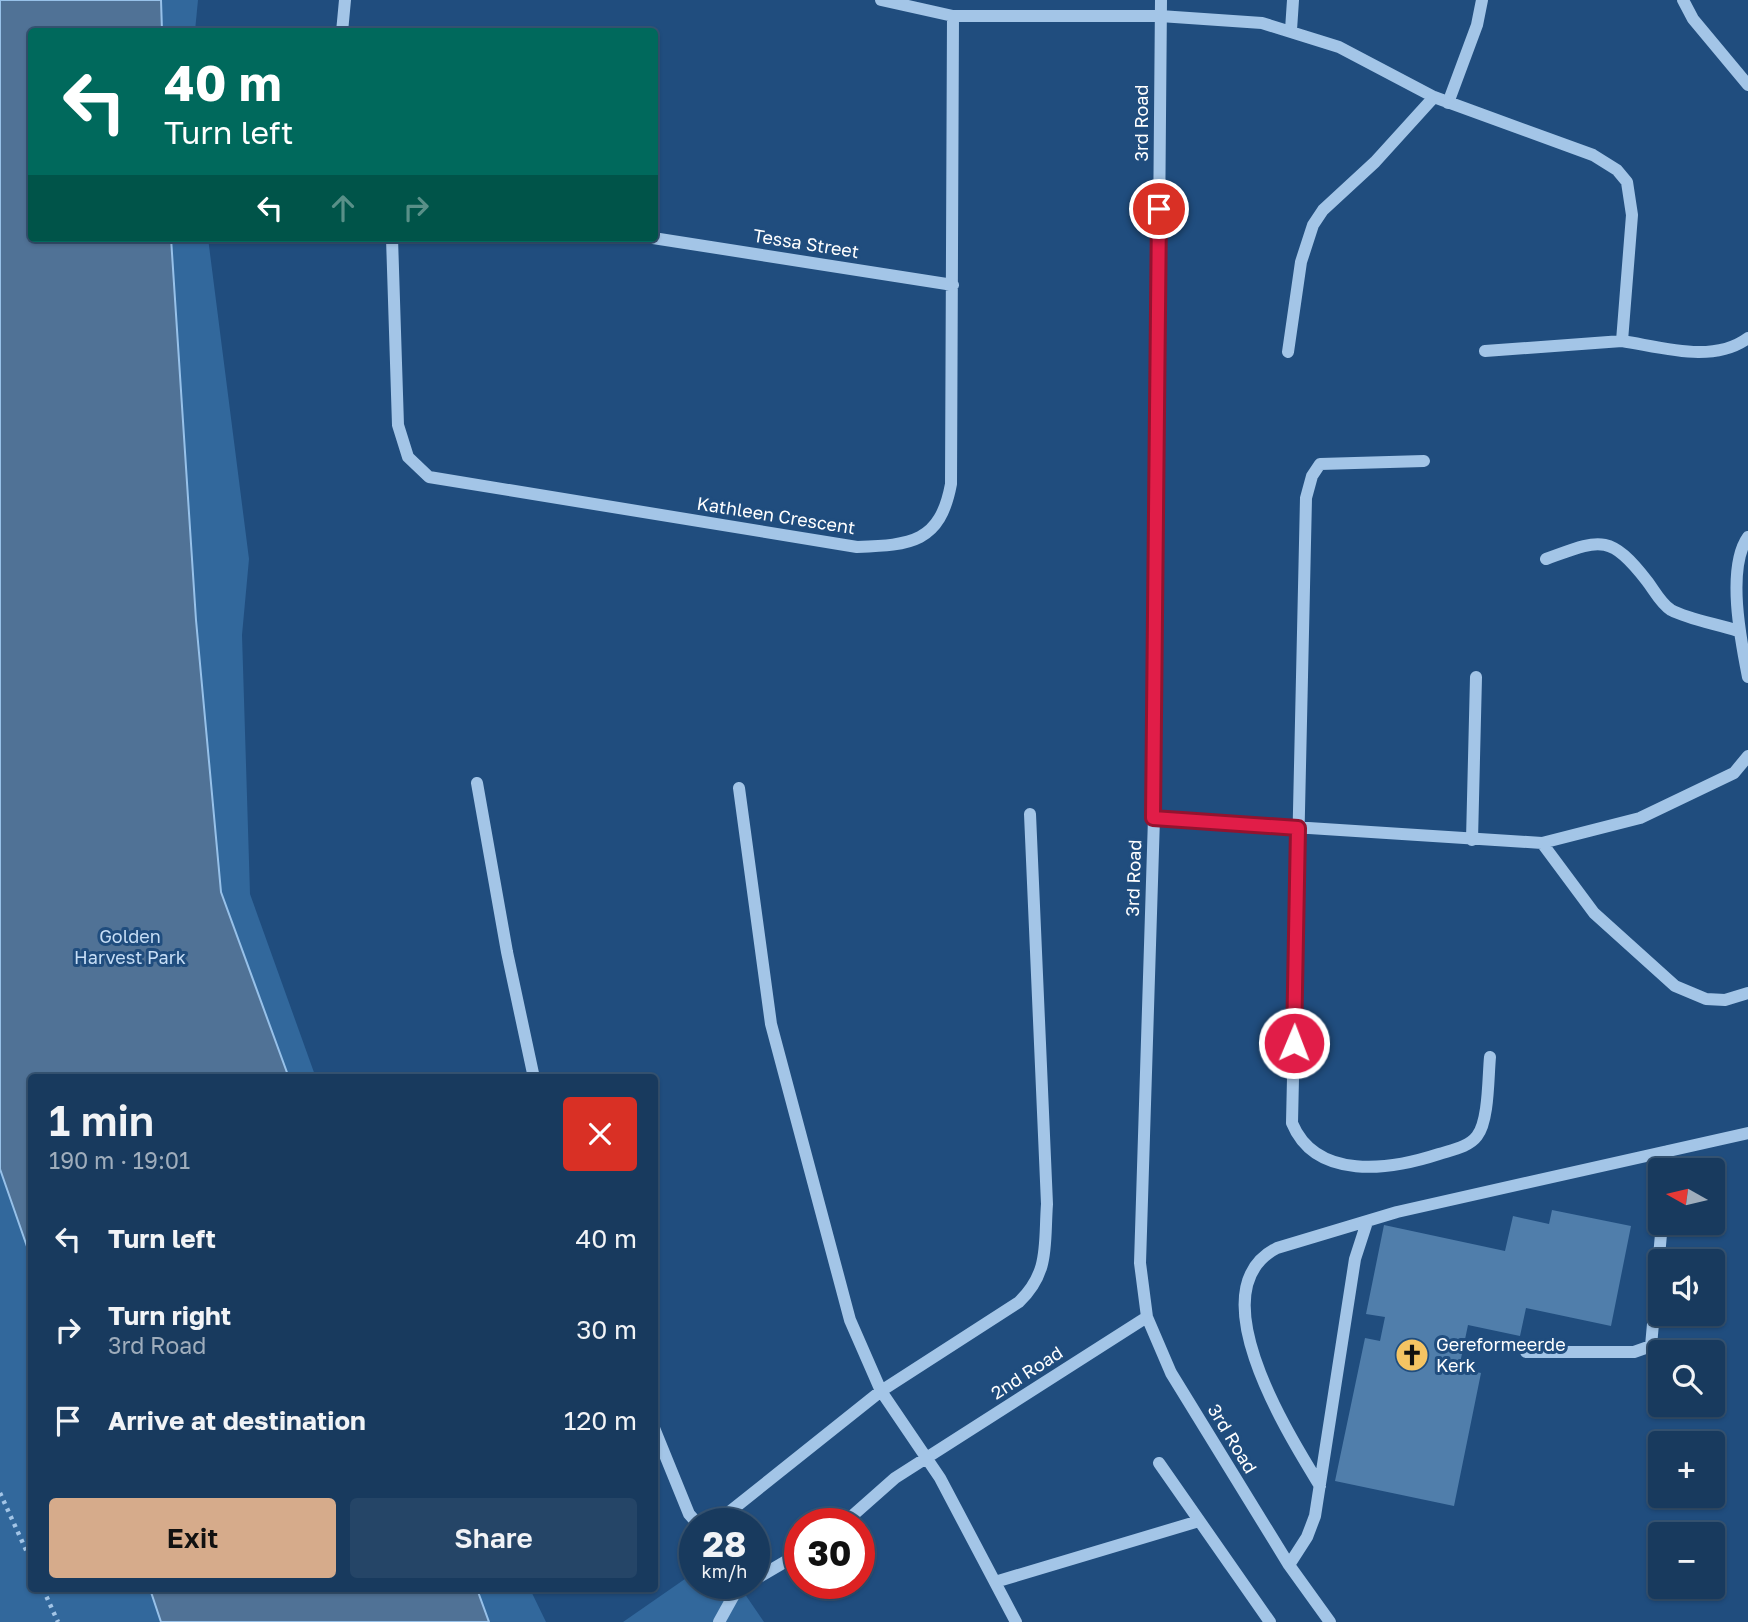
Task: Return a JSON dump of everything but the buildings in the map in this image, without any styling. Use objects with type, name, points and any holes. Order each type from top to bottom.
[{"type":"street","points":[[342,28],[345,0]]},
{"type":"street","points":[[881,0],[953,16],[1160,16],[1240,20],[1292,30],[1339,47],[1448,103],[1593,155],[1617,170],[1627,183],[1632,215],[1622,341]]},
{"type":"street","name":"3rd Road","points":[[1160,0],[1153,818],[1140,1263],[1147,1317],[1171,1373],[1289,1565],[1330,1622]]},
{"type":"street","points":[[1292,30],[1293,0]]},
{"type":"street","points":[[1448,103],[1477,25],[1482,0]]},
{"type":"street","points":[[1683,0],[1693,19],[1748,85]]},
{"type":"street","name":"Kathleen Crescent","points":[[392,242],[398,425],[408,457],[429,477],[857,547],[897,546],[917,539],[941,520],[951,484],[953,16]]},
{"type":"street","points":[[1288,352],[1301,262],[1313,225],[1323,210],[1375,162],[1434,97]]},
{"type":"street","name":"Tessa Street","points":[[658,239],[953,285]]},
{"type":"street","points":[[1485,351],[1622,341],[1688,352],[1714,351],[1748,338]]},
{"type":"street","points":[[1424,461],[1320,464],[1312,476],[1306,498],[1292,1123],[1299,1141],[1329,1160],[1360,1167],[1401,1166],[1468,1144],[1483,1125],[1490,1057]]},
{"type":"street","points":[[1748,537],[1739,564],[1738,631],[1748,677]]},
{"type":"street","points":[[1546,559],[1593,542],[1606,544],[1633,563],[1671,610],[1738,631]]},
{"type":"street","points":[[1472,840],[1476,677]]},
{"type":"street","points":[[1153,818],[1542,843],[1640,818],[1734,772],[1748,756]]},
{"type":"street","points":[[477,783],[507,952],[533,1074]]},
{"type":"street","points":[[739,788],[771,1024],[850,1320],[881,1391],[940,1478],[1016,1622]]},
{"type":"street","points":[[658,1438],[683,1504],[697,1523],[718,1521],[881,1391],[1019,1302],[1037,1284],[1044,1259],[1046,1204],[1030,814]]},
{"type":"street","points":[[1542,843],[1594,913],[1675,986],[1706,999],[1725,1000],[1748,993]]},
{"type":"street","points":[[1320,1486],[1279,1420],[1259,1370],[1247,1324],[1245,1292],[1250,1272],[1261,1256],[1277,1248],[1396,1212],[1748,1133]]},
{"type":"street","points":[[1667,1158],[1668,1152]]},
{"type":"street","points":[[1289,1565],[1307,1537],[1315,1516],[1328,1418],[1355,1259],[1367,1222]]},
{"type":"street","points":[[1526,1352],[1634,1352],[1651,1346],[1661,1236]]},
{"type":"street","name":"2nd Road","points":[[861,1508],[895,1478],[1147,1317]]},
{"type":"street","points":[[1159,1463],[1270,1622]]},
{"type":"street","points":[[995,1582],[1199,1521]]},
{"type":"street","points":[[719,1622],[732,1599]]},
{"type":"path","points":[[0,1493],[28,1554]]},
{"type":"path","points":[[44,1592],[58,1622]]},
{"type":"green space","name":"Golden Harvest Park","points":[[0,0],[198,0],[195,28],[28,28],[28,242],[209,242],[249,559],[242,635],[250,894],[315,1074],[28,1074],[28,1592],[531,1592],[546,1622],[0,1622]]},
{"type":"green space","points":[[679,1583],[679,1599],[748,1599],[764,1622],[623,1622]]},
{"type":"shaded area","name":"Golden Harvest Park","points":[[0,0],[161,0],[162,28],[28,28],[28,242],[171,242],[196,620],[221,892],[288,1074],[28,1074],[28,1249],[0,1169]]},
{"type":"shaded area","points":[[151,1592],[478,1592],[489,1622],[161,1622]]},
{"type":"place","name":"Gereformeerde Kerk","points":[[1412,1355]]},
{"type":"route","points":[[1159,209],[1153,818],[1298,828],[1294,1043]]}]
